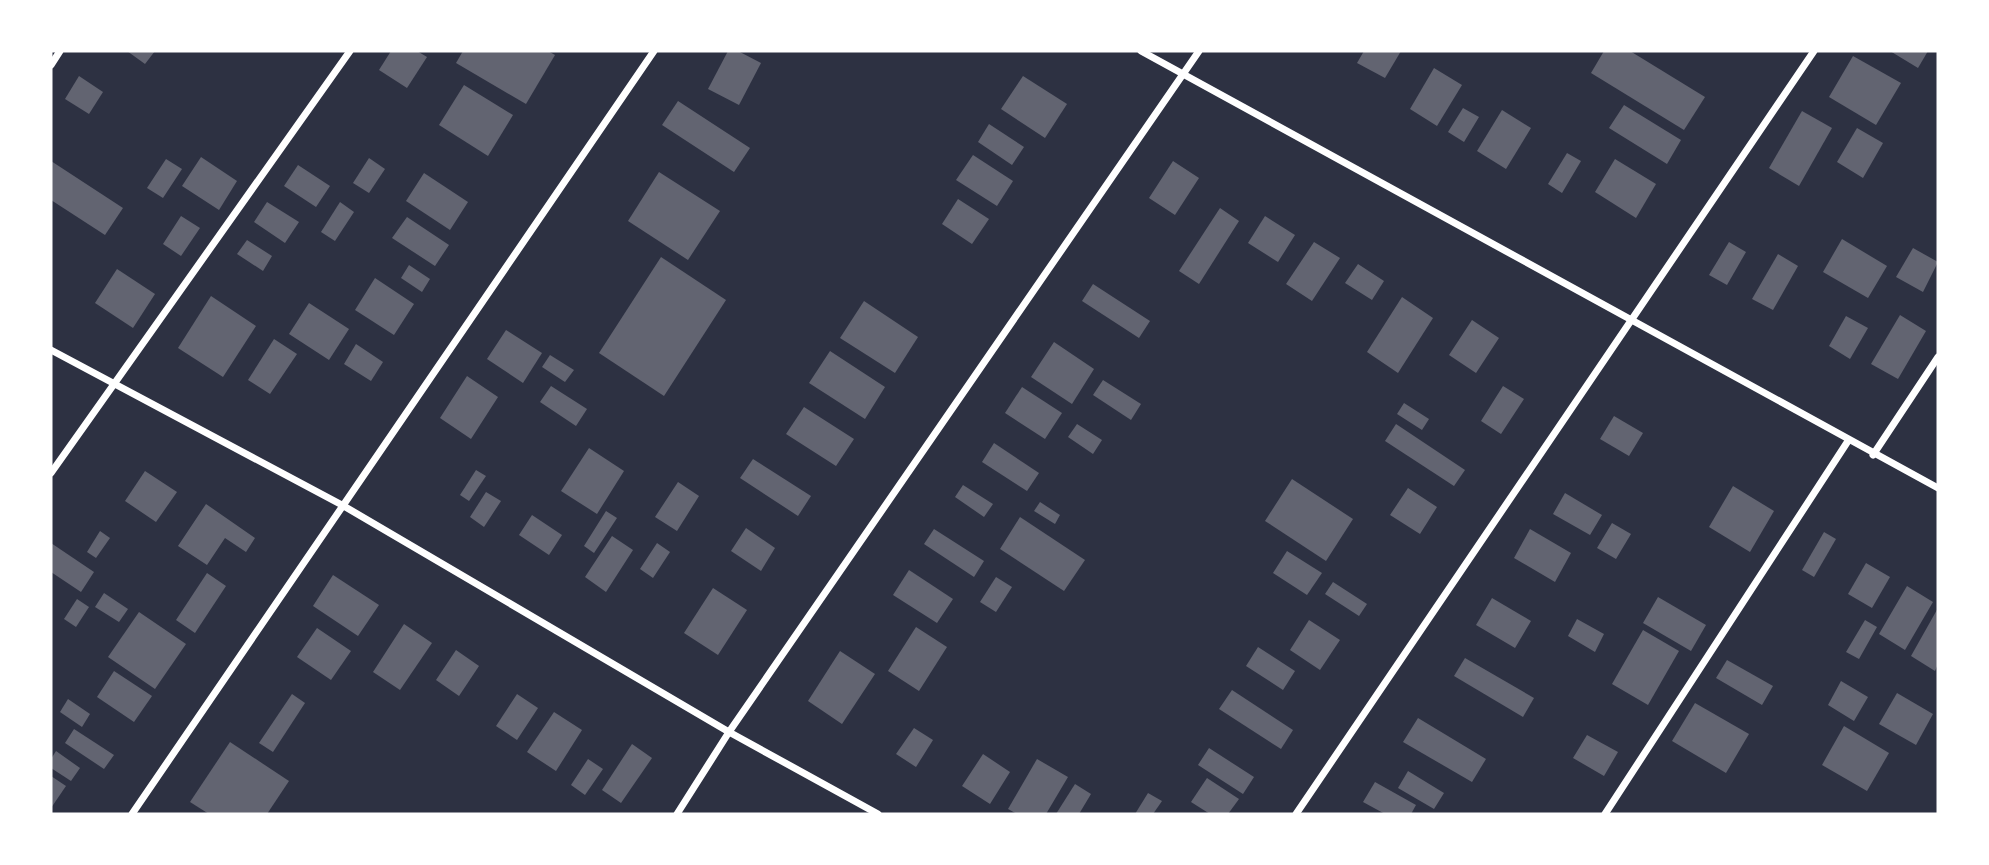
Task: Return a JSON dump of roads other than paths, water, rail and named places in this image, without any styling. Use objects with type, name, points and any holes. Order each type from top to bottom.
[{"type":"street","points":[[51,65],[60,51]]},
{"type":"street","points":[[51,473],[350,51]]},
{"type":"street","points":[[132,814],[654,51]]},
{"type":"street","points":[[1141,51],[1847,441],[1938,488]]},
{"type":"street","points":[[677,814],[729,732],[1199,51]]},
{"type":"street","points":[[1296,814],[1814,51]]},
{"type":"street","points":[[51,350],[342,505],[729,732],[878,814]]},
{"type":"street","points":[[1873,455],[1938,357]]},
{"type":"street","points":[[1605,814],[1847,441]]}]
